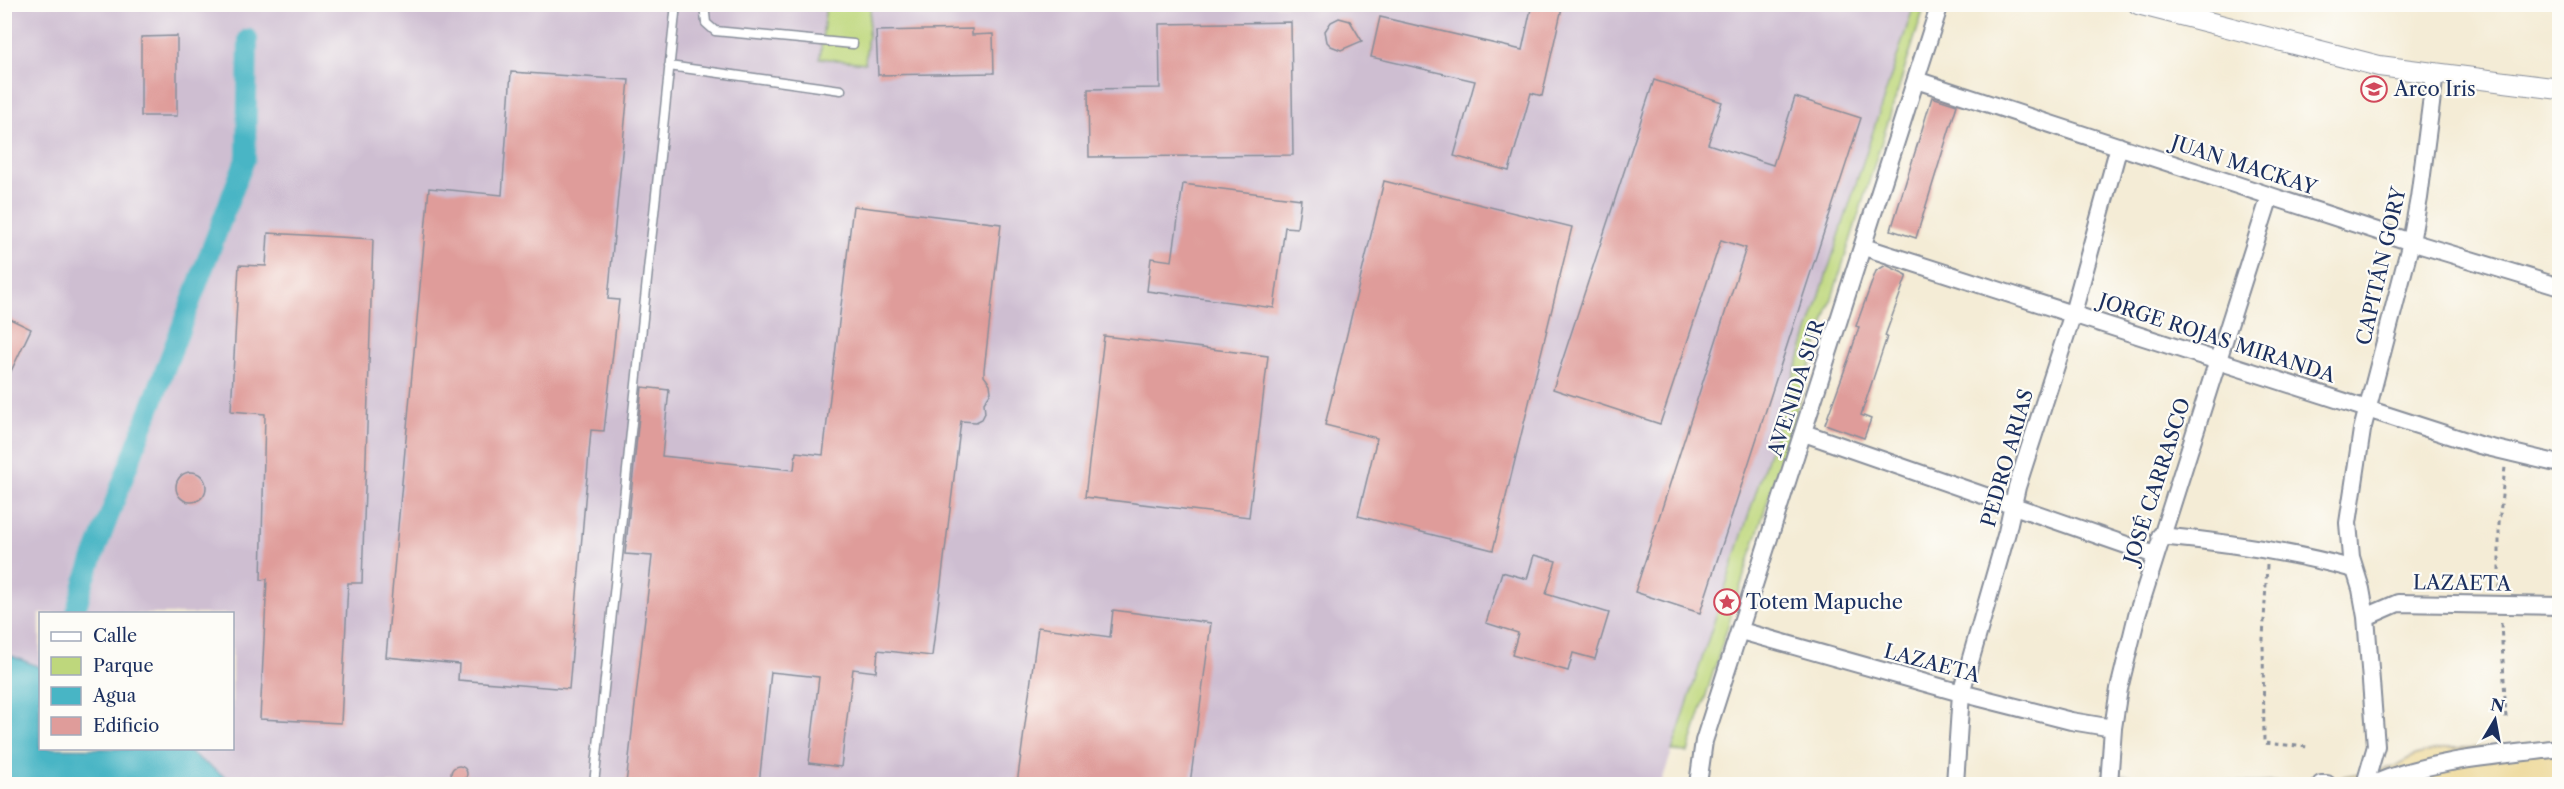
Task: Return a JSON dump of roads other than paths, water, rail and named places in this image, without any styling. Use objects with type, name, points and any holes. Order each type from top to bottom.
[{"type":"street","name":"AVENIDA SUR","points":[[1698,784],[1704,741],[1940,4]]},
{"type":"street","points":[[2138,4],[2370,64],[2559,89]]},
{"type":"street","name":"CAPITÁN GORY","points":[[2365,784],[2376,746],[2366,617],[2349,544],[2348,523],[2355,469],[2367,409],[2411,242],[2420,198],[2435,73]]},
{"type":"street","name":"JUAN MACKAY","points":[[1916,80],[2411,242],[2559,287]]},
{"type":"street","name":"PEDRO ARIAS","points":[[1955,784],[1961,693],[2014,505],[2017,487],[2073,313],[2119,146]]},
{"type":"street","name":"JOSÉ CARRASCO","points":[[2109,784],[2113,728],[2130,640],[2160,536],[2270,196]]},
{"type":"street","name":"JORGE ROJAS MIRANDA","points":[[1864,247],[2367,409],[2514,454],[2559,464]]},
{"type":"street","points":[[1804,433],[2155,555]]},
{"type":"street","points":[[2160,536],[2218,541],[2268,552],[2311,557],[2354,569]]},
{"type":"street","name":"LAZAETA","points":[[2366,617],[2398,603],[2559,606]]},
{"type":"street","name":"LAZAETA","points":[[1741,631],[1961,693],[2071,721],[2113,728]]},
{"type":"street","points":[[2373,784],[2403,772],[2448,762],[2559,748]]},
{"type":"street","points":[[2321,784],[2327,784]]},
{"type":"lane","points":[[594,784],[676,4]]},
{"type":"lane","points":[[704,4],[706,23],[715,31],[853,44]]},
{"type":"lane","points":[[669,66],[841,90]]},
{"type":"water","points":[[4,653],[39,667],[39,750],[185,750],[236,784],[5,784]]},
{"type":"waterway","points":[[76,612],[84,582],[246,157],[248,39]]},
{"type":"place","name":"Arco Iris","points":[[2374,89]]},
{"type":"place","name":"Totem Mapuche","points":[[1727,602]]}]
